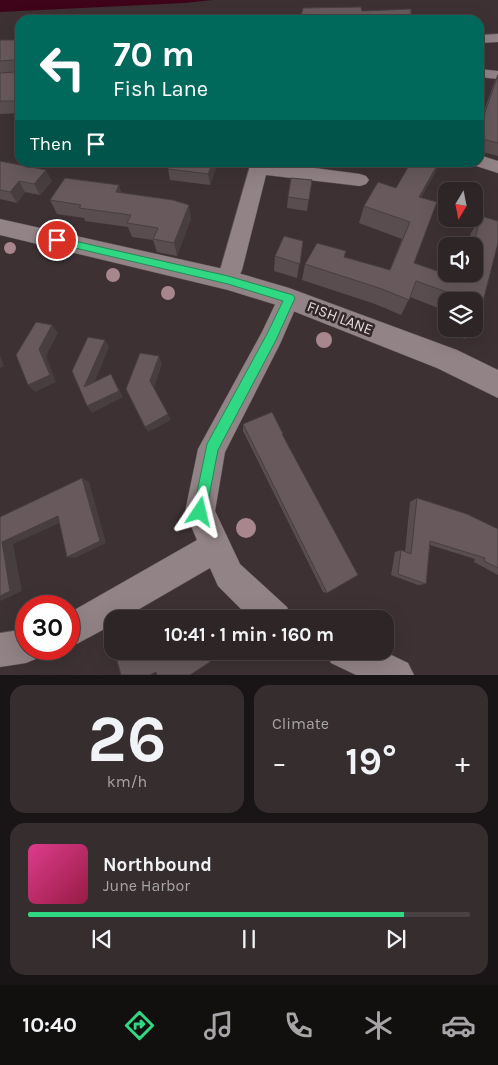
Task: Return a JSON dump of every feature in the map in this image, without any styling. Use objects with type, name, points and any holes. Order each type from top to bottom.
[{"type":"street","points":[[484,39],[498,38]]},
{"type":"street","points":[[484,74],[498,75]]},
{"type":"street","points":[[484,163],[498,167]]},
{"type":"street","points":[[231,270],[260,167]]},
{"type":"street","points":[[267,167],[360,180]]},
{"type":"street","name":"FISH LANE","points":[[0,227],[228,280],[289,298],[446,359],[498,385]]},
{"type":"street","points":[[266,610],[229,575],[200,512],[212,449],[272,337],[289,298]]},
{"type":"street","points":[[80,625],[216,547]]},
{"type":"street","points":[[0,650],[15,648]]},
{"type":"street","points":[[363,660],[396,675]]},
{"type":"shaded area","points":[[0,0],[213,0],[0,12]]},
{"type":"building","points":[[361,7],[362,11],[411,9],[411,15],[301,15],[303,8]]},
{"type":"building","points":[[0,40],[15,40],[15,60],[0,61]]},
{"type":"building","points":[[15,72],[15,101],[0,101],[0,73]]},
{"type":"building","points":[[498,75],[498,143],[484,139],[484,116]]},
{"type":"building","points":[[0,161],[15,164],[15,167],[31,167],[46,170],[34,184],[19,181],[10,192],[0,190]]},
{"type":"building","points":[[169,167],[211,167],[208,174],[168,169]]},
{"type":"building","points":[[408,167],[436,167],[419,197],[437,202],[414,263],[438,271],[438,282],[483,282],[483,237],[475,237],[478,228],[483,227],[483,217],[498,221],[498,243],[483,302],[483,292],[447,292],[416,281],[409,300],[382,289],[305,264],[317,243],[346,251],[344,257],[390,270],[410,222],[364,206],[378,182],[396,188]]},
{"type":"building","points":[[65,178],[119,185],[116,192],[173,200],[189,205],[174,243],[153,239],[158,228],[127,223],[131,215],[79,208],[81,205],[50,200]]},
{"type":"building","points":[[291,178],[312,180],[309,200],[288,197]]},
{"type":"building","points":[[284,236],[303,241],[300,264],[275,256]]},
{"type":"building","points":[[36,322],[52,325],[39,349],[50,375],[28,385],[16,355]]},
{"type":"building","points":[[88,337],[105,340],[84,387],[111,374],[119,391],[87,406],[72,371]]},
{"type":"building","points":[[140,353],[159,356],[150,381],[168,414],[145,427],[126,389]]},
{"type":"building","points":[[272,412],[358,575],[327,593],[243,424]]},
{"type":"building","points":[[82,478],[100,541],[67,557],[58,516],[2,542],[10,591],[0,596],[0,517]]},
{"type":"building","points":[[417,498],[467,514],[498,529],[498,568],[484,561],[485,558],[430,541],[426,584],[398,574],[401,550],[411,554]]},
{"type":"building","points":[[209,660],[210,662],[190,675],[157,675],[156,672],[150,675],[121,675],[117,661]]},
{"type":"route","points":[[57,240],[228,280],[289,298],[272,337],[212,449],[200,512]]}]
